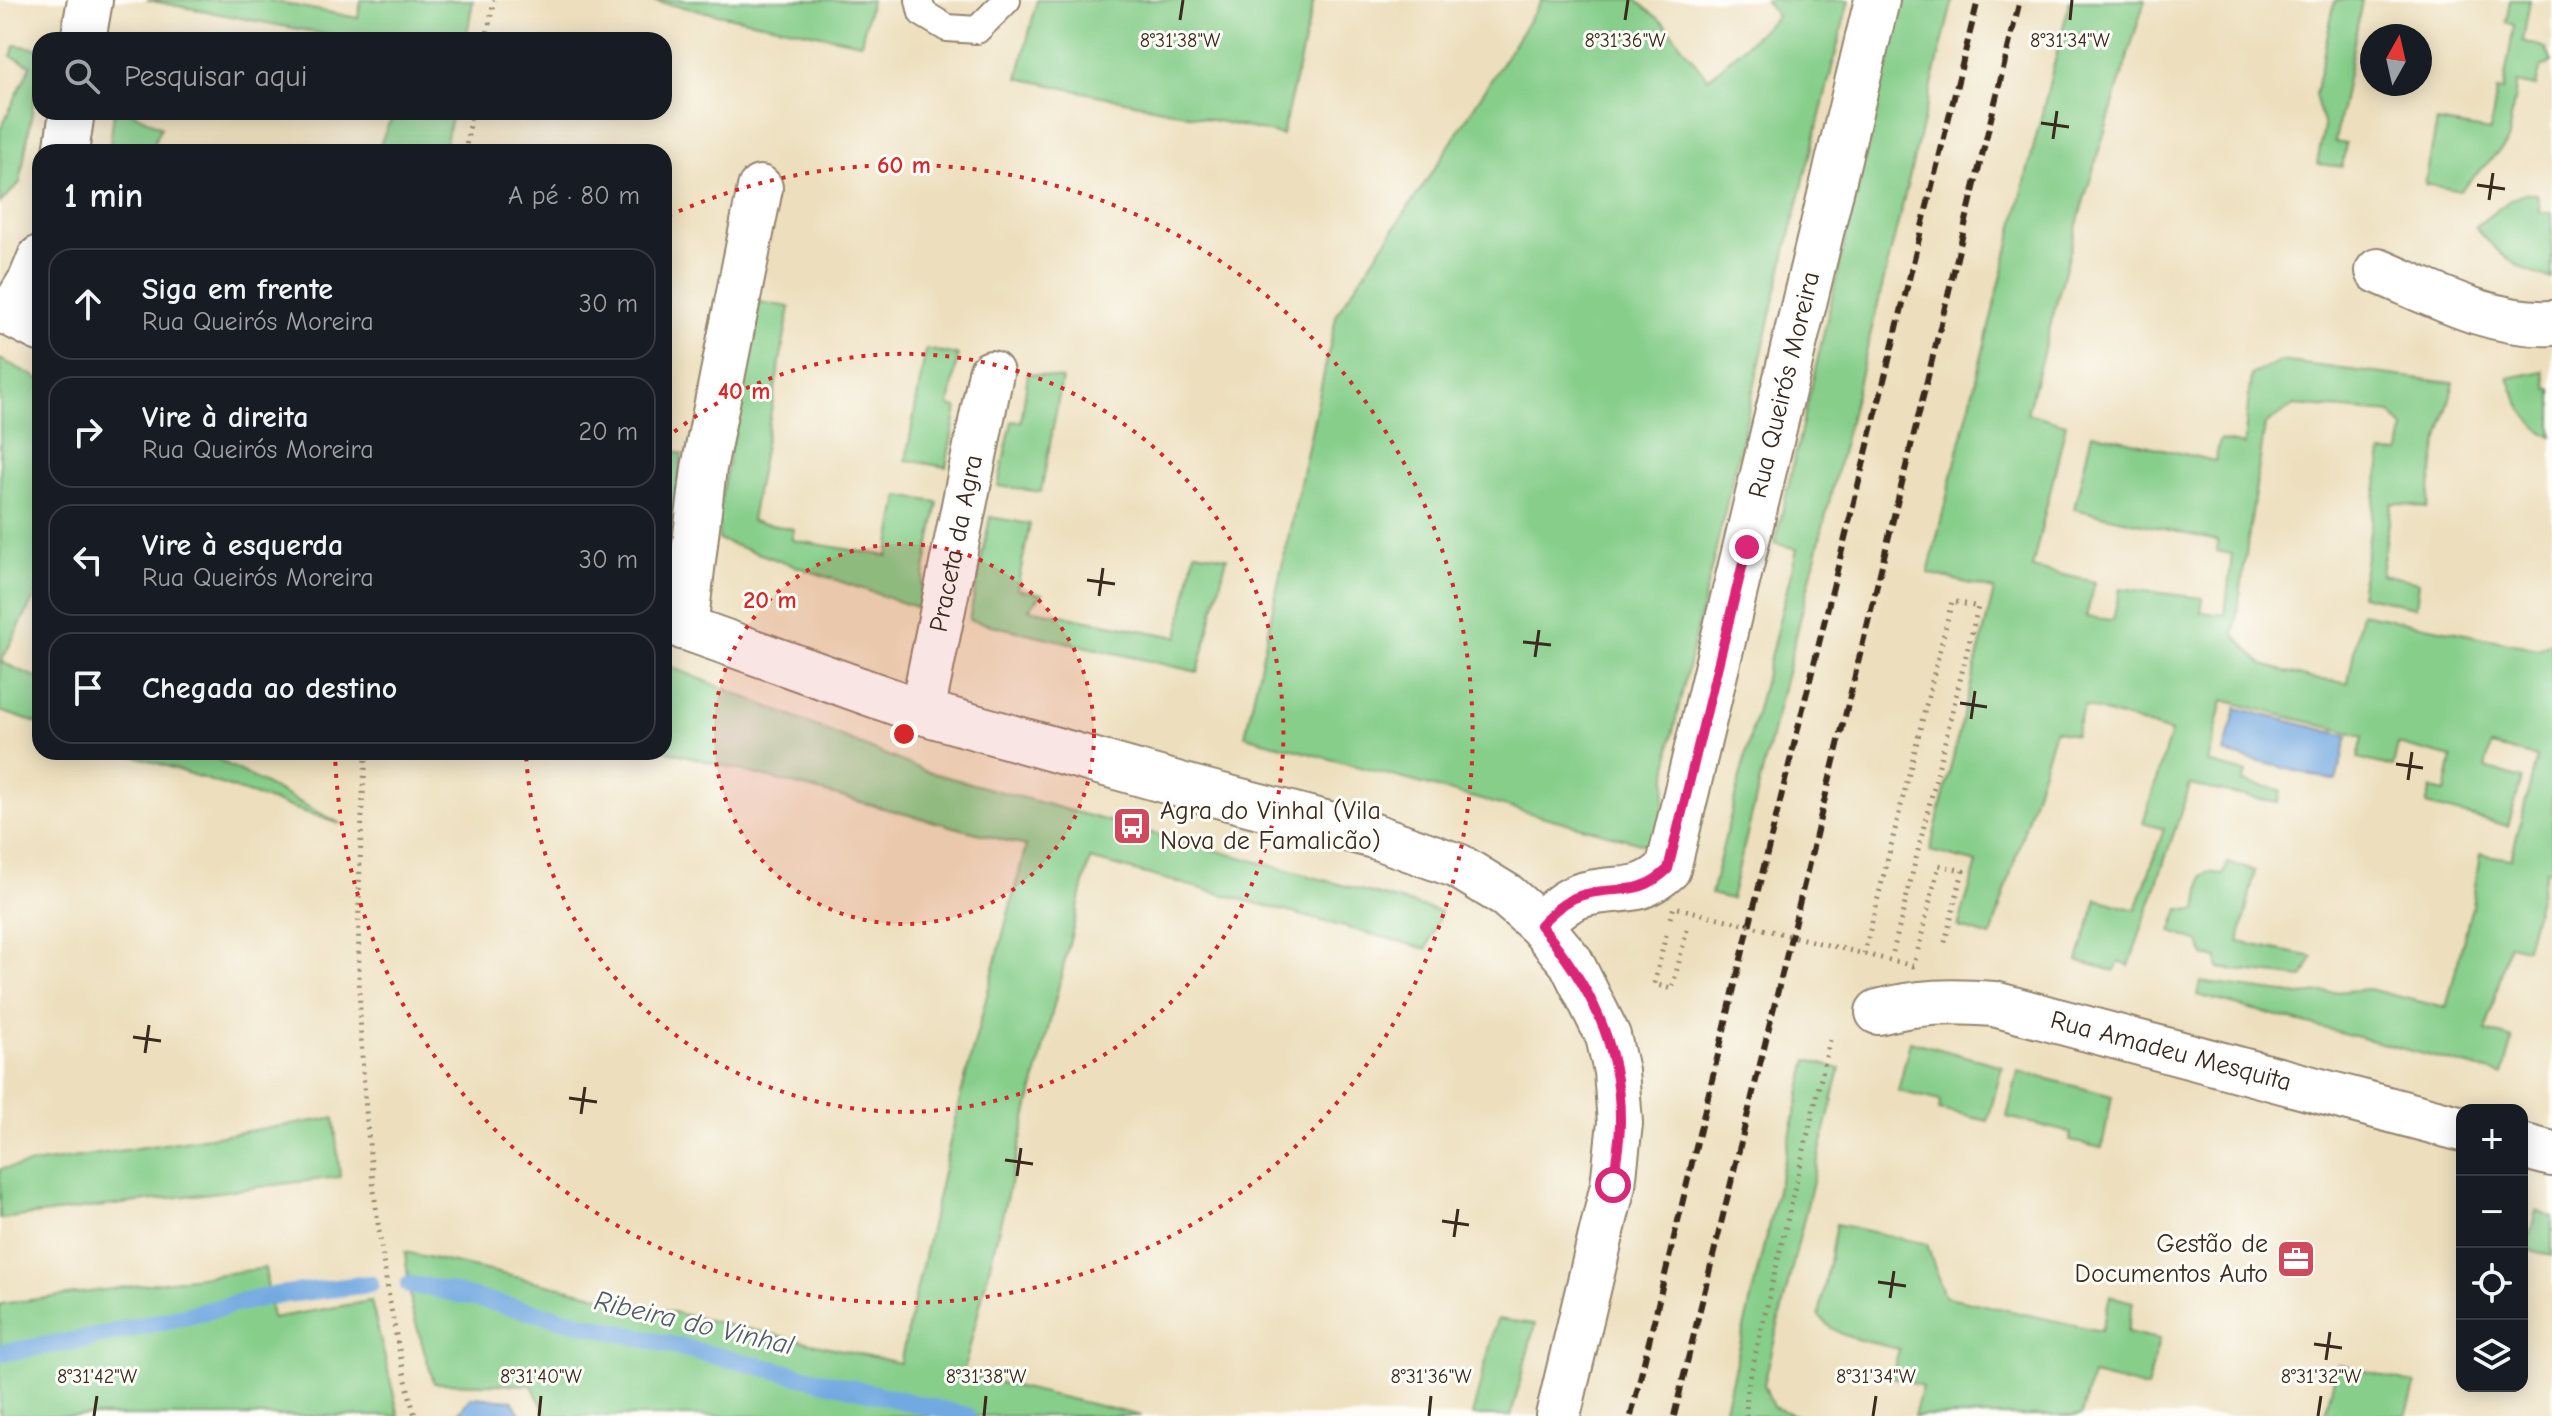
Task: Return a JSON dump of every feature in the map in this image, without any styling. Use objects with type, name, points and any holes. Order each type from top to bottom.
[{"type":"street","points":[[84,32],[90,0]]},
{"type":"street","name":"Rua Queirós Moreira","points":[[1540,925],[1557,908],[1586,894],[1625,891],[1649,885],[1668,869],[1877,0]]},
{"type":"street","points":[[67,144],[71,120]]},
{"type":"street","points":[[760,188],[675,624],[922,712],[1204,792],[1374,836],[1458,866],[1507,896],[1540,925],[1571,962],[1608,1036],[1616,1071],[1620,1123],[1613,1185],[1558,1416]]},
{"type":"street","points":[[2378,271],[2465,308],[2528,324],[2552,323]]},
{"type":"street","points":[[17,317],[32,278]]},
{"type":"street","name":"Praceta da Agra","points":[[922,712],[991,373]]},
{"type":"street","name":"Rua Amadeu Mesquita","points":[[1878,1012],[1910,1003],[1948,1001],[1994,1004],[2456,1127]]},
{"type":"street","points":[[2528,1148],[2552,1154]]},
{"type":"lane","points":[[919,0],[922,13],[947,28],[977,30],[1007,0]]},
{"type":"path","points":[[488,32],[494,0]]},
{"type":"path","points":[[466,144],[471,120]]},
{"type":"path","points":[[1864,954],[1952,601],[1978,607],[1892,952]]},
{"type":"path","points":[[366,760],[357,955],[364,1083],[377,1227],[415,1416]]},
{"type":"path","points":[[1689,922],[1672,989],[1654,984],[1674,907],[1913,966],[1939,865],[1963,871],[1950,925]]},
{"type":"path","points":[[1746,1416],[1747,1390],[1832,1034]]},
{"type":"green space","points":[[147,0],[265,0],[358,18],[361,0],[473,0],[467,32],[313,32]]},
{"type":"green space","points":[[648,0],[871,0],[861,43]]},
{"type":"green space","points":[[1037,0],[1314,0],[1282,135],[1018,78]]},
{"type":"green space","points":[[1542,0],[1636,0],[1665,24],[1708,79],[1777,16],[1765,0],[1849,0],[1786,251],[1671,740],[1659,848],[1245,736],[1337,313],[1433,171]]},
{"type":"green space","points":[[1901,0],[1953,0],[1731,899],[1711,894],[1797,549],[1775,543]]},
{"type":"green space","points":[[2070,0],[2145,0],[2083,203],[2027,413],[2066,424],[2032,568],[2095,582],[2086,617],[2113,620],[2120,588],[2203,598],[2201,612],[2225,615],[2232,554],[2216,551],[2218,541],[2074,509],[2092,433],[2215,461],[2220,440],[2244,445],[2251,375],[2280,361],[2454,383],[2437,446],[2427,508],[2392,503],[2381,574],[2419,582],[2416,607],[2360,595],[2382,453],[2400,453],[2404,428],[2391,413],[2294,405],[2265,425],[2234,635],[2263,665],[2313,679],[2348,683],[2361,613],[2539,649],[2552,641],[2552,871],[2546,870],[2526,948],[2509,944],[2486,1031],[2513,1039],[2503,1075],[2197,995],[2200,982],[2300,995],[2368,989],[2446,1008],[2472,906],[2480,854],[2511,859],[2537,757],[2491,746],[2485,768],[2522,779],[2508,826],[2426,805],[2431,789],[2445,792],[2452,758],[2398,744],[2393,767],[2358,758],[2363,736],[2223,700],[2208,763],[2246,773],[2243,782],[2281,790],[2278,803],[2190,785],[2129,966],[2119,961],[2115,971],[2078,961],[2097,899],[2136,910],[2164,829],[2143,823],[2171,732],[2084,706],[2075,735],[2055,730],[1991,937],[1958,927],[1977,863],[1930,851],[1994,590],[1928,573]]},
{"type":"green space","points":[[2335,0],[2362,0],[2335,142],[2346,144],[2342,167],[2317,164],[2324,127],[2315,95]]},
{"type":"green space","points":[[2510,0],[2530,0],[2523,41],[2546,48],[2552,62],[2540,69],[2536,87],[2517,83],[2507,143],[2460,191],[2425,184],[2437,122],[2490,131],[2497,90],[2503,90],[2514,25],[2506,22]]},
{"type":"green space","points":[[15,45],[32,48],[32,112],[20,183],[0,203],[0,130],[31,65],[11,56]]},
{"type":"green space","points":[[113,120],[147,120],[161,127],[154,144],[110,144]]},
{"type":"green space","points":[[391,120],[450,120],[446,144],[380,144]]},
{"type":"green space","points":[[2526,193],[2537,194],[2540,213],[2552,213],[2552,279],[2509,260],[2475,227],[2510,200]]},
{"type":"green space","points":[[759,302],[790,307],[751,521],[794,529],[792,540],[888,556],[899,496],[938,502],[918,608],[719,540],[718,514]]},
{"type":"green space","points":[[926,349],[958,355],[949,406],[957,408],[946,467],[906,460]]},
{"type":"green space","points":[[0,359],[32,375],[32,602],[1,662],[32,676],[32,721],[0,711]]},
{"type":"green space","points":[[2543,371],[2548,389],[2552,389],[2552,437],[2529,419],[2519,405],[2508,378]]},
{"type":"green space","points":[[1028,373],[1062,379],[1041,492],[998,486],[1012,421],[1021,422]]},
{"type":"green space","points":[[672,451],[682,454],[672,532]]},
{"type":"green space","points":[[990,517],[1030,524],[1017,589],[1042,594],[1029,609],[1178,637],[1195,552],[1227,557],[1198,672],[969,620]]},
{"type":"green space","points":[[672,667],[925,771],[1441,912],[1427,949],[1090,859],[963,1374],[1142,1416],[547,1416],[532,1385],[434,1383],[412,1310],[405,1252],[900,1363],[958,1106],[1026,846],[672,752]]},
{"type":"green space","points":[[148,760],[219,760],[341,824]]},
{"type":"green space","points":[[2228,863],[2255,871],[2239,942],[2313,957],[2303,978],[2218,968],[2218,958],[2204,956],[2200,942],[2171,932],[2179,909],[2197,910],[2202,876],[2209,872],[2223,875]]},
{"type":"green space","points":[[1910,1041],[2002,1066],[1988,1121],[1939,1110],[1940,1101],[1898,1091]]},
{"type":"green space","points":[[1808,1060],[1840,1069],[1764,1384],[1773,1407],[1797,1416],[1723,1416]]},
{"type":"green space","points":[[2018,1071],[2112,1096],[2102,1148],[2070,1141],[2071,1133],[2007,1117]]},
{"type":"green space","points":[[334,1118],[340,1177],[0,1219],[0,1169]]},
{"type":"green space","points":[[2536,1211],[2552,1216],[2552,1256],[2528,1250]]},
{"type":"green space","points":[[1836,1224],[1927,1244],[1944,1296],[2101,1331],[2110,1296],[2133,1302],[2127,1332],[2159,1339],[2147,1388],[2092,1375],[2081,1416],[1914,1416],[1922,1386],[1892,1377],[1899,1349],[1835,1331],[1819,1316]]},
{"type":"green space","points":[[265,1268],[272,1318],[371,1301],[399,1416],[0,1416],[0,1304]]},
{"type":"green space","points":[[1497,1319],[1535,1324],[1511,1416],[1472,1416]]},
{"type":"green space","points":[[2338,1364],[2416,1384],[2406,1416],[2324,1416]]},
{"type":"water","points":[[2236,708],[2348,736],[2336,781],[2224,753]]},
{"type":"water","points":[[471,1397],[512,1400],[521,1416],[456,1416]]},
{"type":"waterway","name":"Ribeira do Vinhal","points":[[0,1353],[86,1339],[269,1296],[370,1284]]},
{"type":"waterway","name":"Ribeira do Vinhal","points":[[409,1285],[433,1288],[967,1416]]},
{"type":"railway","points":[[1631,1416],[1978,0]]},
{"type":"railway","points":[[1674,1416],[2020,0]]},
{"type":"place","name":"Agra do Vinhal (Vila Nova de Famalicão)","points":[[1132,826]]},
{"type":"place","name":"Gestão de Documentos Auto","points":[[2296,1259]]},
{"type":"route","points":[[1613,1185],[1620,1123],[1616,1071],[1608,1036],[1571,962],[1540,925],[1557,908],[1586,894],[1625,891],[1649,885],[1668,869],[1747,547]]}]
